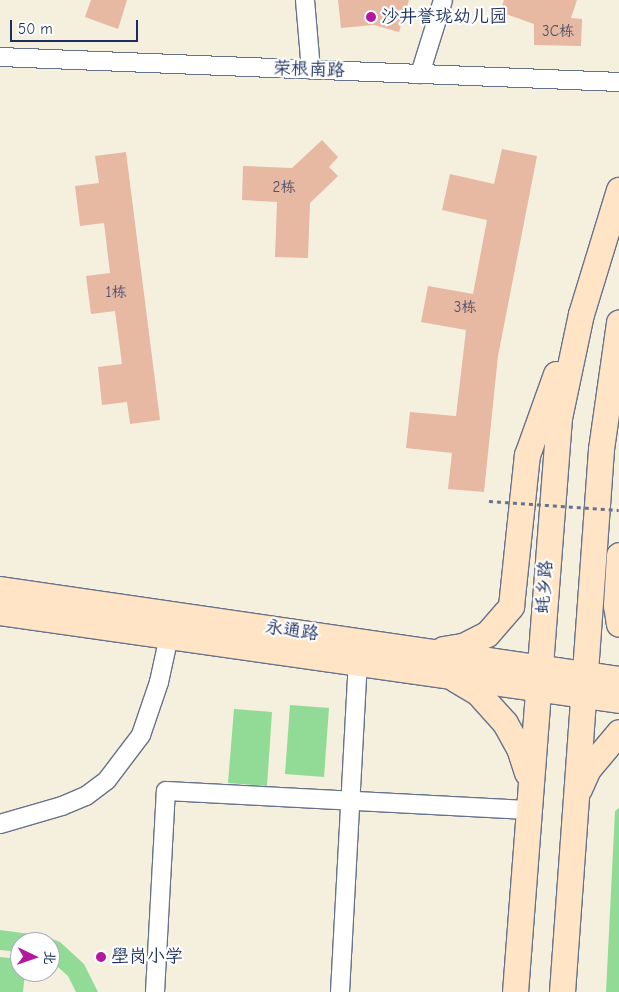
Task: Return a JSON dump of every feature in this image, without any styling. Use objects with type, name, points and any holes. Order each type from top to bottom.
[{"type":"street","points":[[305,0],[311,70]]},
{"type":"street","points":[[420,74],[443,0]]},
{"type":"street","name":"荣根南路","points":[[0,57],[619,82]]},
{"type":"street","name":"蚝乡路","points":[[515,992],[555,449],[564,383],[581,314],[619,190]]},
{"type":"street","points":[[426,650],[452,648],[475,640],[496,626],[511,606],[527,455],[581,314]]},
{"type":"street","points":[[562,992],[601,449],[619,322]]},
{"type":"street","points":[[614,351],[619,425]]},
{"type":"street","points":[[619,555],[616,605],[619,624]]},
{"type":"street","name":"永通路","points":[[1,594],[426,650],[538,677],[583,684]]},
{"type":"street","name":"永通路","points":[[1,594],[169,636],[444,675],[538,677]]},
{"type":"street","points":[[0,824],[62,806],[86,796],[107,780],[142,735],[159,682],[169,636]]},
{"type":"street","points":[[340,992],[358,663]]},
{"type":"street","points":[[155,992],[166,791],[350,801],[529,800],[519,748],[505,724],[478,692],[444,675]]},
{"type":"street","points":[[583,684],[619,678]]},
{"type":"street","points":[[583,684],[619,700]]},
{"type":"street","points":[[575,804],[588,769],[619,732]]},
{"type":"path","points":[[489,501],[619,510]]},
{"type":"green space","points":[[290,705],[329,708],[324,777],[285,774]]},
{"type":"green space","points":[[234,709],[272,712],[267,786],[228,783]]},
{"type":"green space","points":[[619,808],[619,992],[606,992],[615,811]]},
{"type":"green space","points":[[0,930],[15,932],[10,932],[10,951],[0,950]]},
{"type":"green space","points":[[60,942],[84,964],[98,992],[76,992],[68,976],[60,969]]},
{"type":"green space","points":[[0,957],[10,958],[10,982],[24,982],[23,992],[0,992]]},
{"type":"building","points":[[91,0],[127,0],[118,29],[85,17]]},
{"type":"building","points":[[338,0],[409,0],[399,32],[374,25],[341,28]]},
{"type":"building","points":[[504,0],[577,0],[571,18],[582,19],[581,46],[534,45],[534,24],[500,12]]},
{"type":"building","points":[[322,140],[338,157],[329,167],[338,176],[310,203],[308,258],[275,257],[277,202],[242,200],[243,166],[292,168]]},
{"type":"building","points":[[502,149],[537,156],[498,356],[484,492],[448,489],[452,453],[406,448],[410,412],[456,416],[466,330],[421,322],[428,286],[473,294],[487,220],[442,210],[450,174],[494,184]]},
{"type":"building","points":[[126,152],[160,420],[130,424],[127,402],[102,405],[98,367],[122,364],[115,311],[91,314],[86,276],[110,273],[104,223],[80,226],[75,186],[99,183],[95,156]]},
{"type":"place","name":"沙井誉珑幼儿园","points":[[371,17]]},
{"type":"place","name":"壆岗小学","points":[[101,957]]}]
